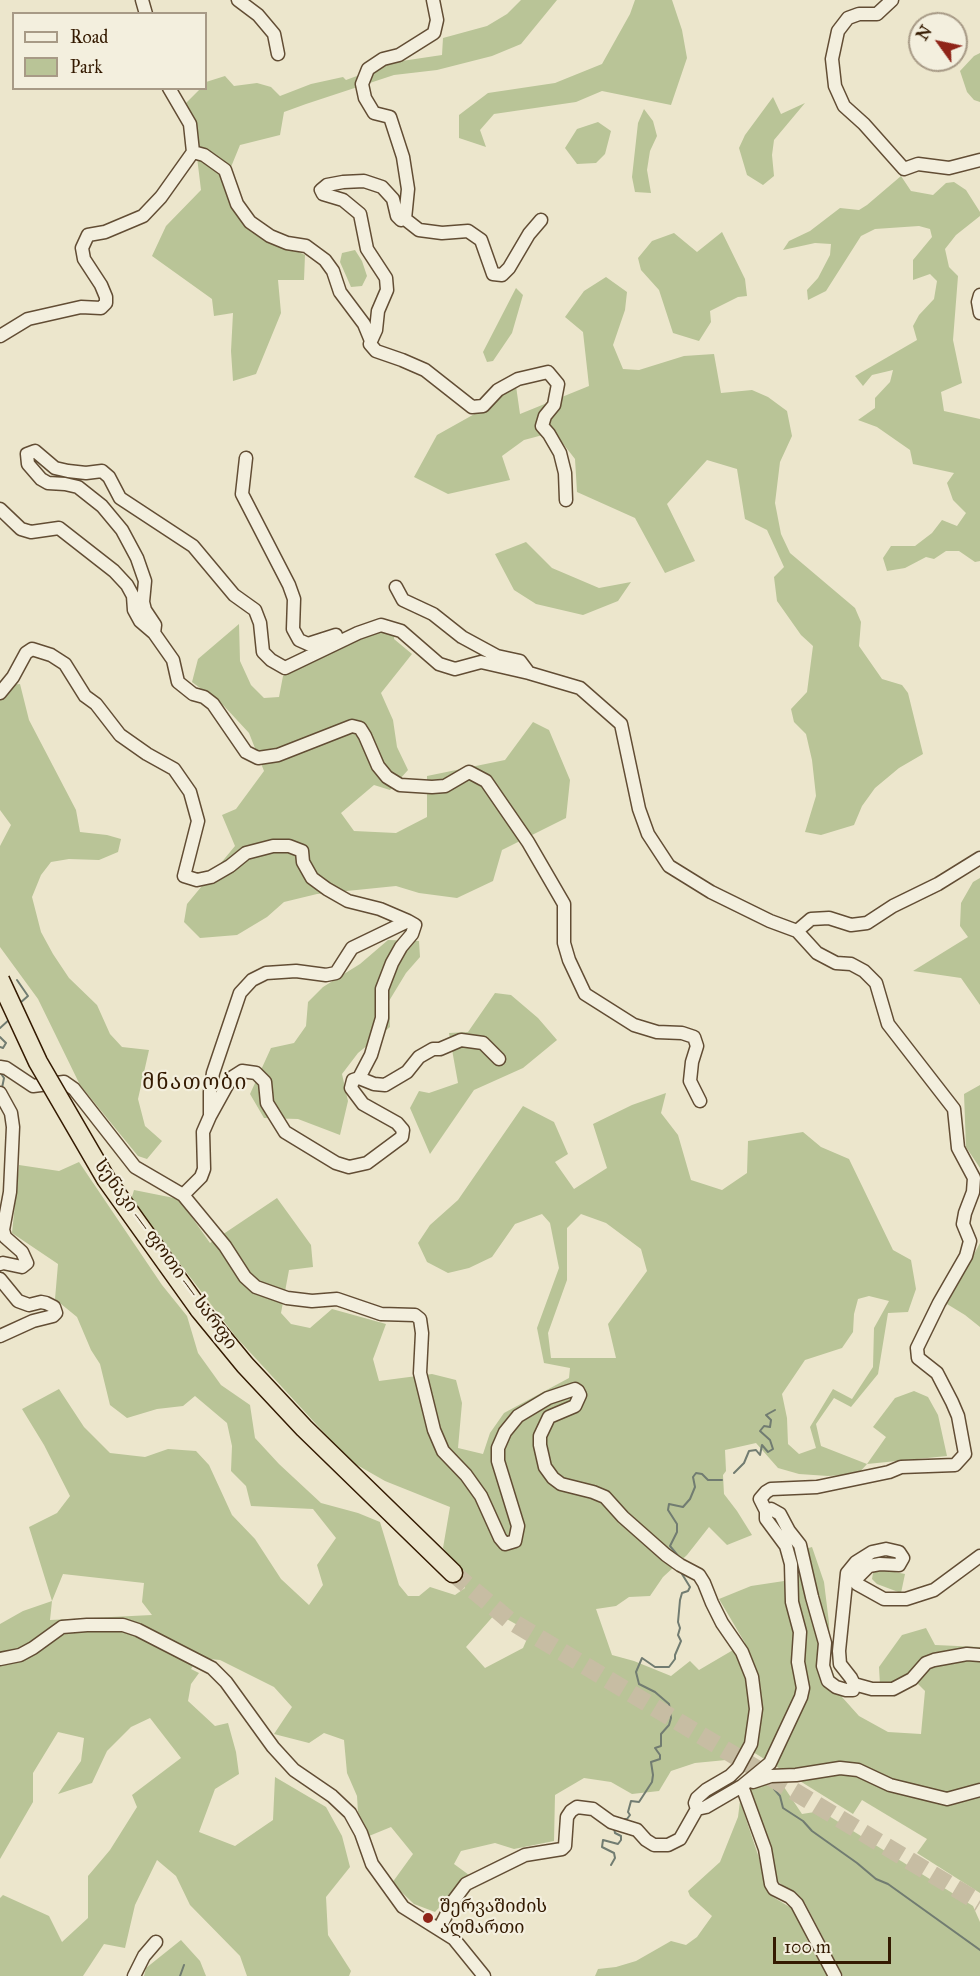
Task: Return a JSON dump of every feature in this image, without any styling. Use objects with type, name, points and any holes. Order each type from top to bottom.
[{"type":"highway","name":"სენაკი — ფოთი — სარფი","points":[[0,981],[39,1062],[106,1179],[199,1310],[245,1365],[304,1428],[453,1573]]},
{"type":"street","points":[[238,0],[258,15],[274,34],[278,54]]},
{"type":"street","points":[[405,219],[408,189],[400,147],[390,117],[374,113],[365,98],[362,84],[368,69],[383,59],[399,55],[434,33],[437,20],[433,0]]},
{"type":"street","points":[[892,0],[877,14],[859,14],[848,18],[838,31],[832,60],[835,86],[844,106],[864,124],[904,169],[918,164],[949,168],[980,160]]},
{"type":"street","points":[[0,336],[28,319],[81,307],[101,308],[106,303],[106,297],[84,260],[82,248],[88,235],[105,232],[143,216],[161,197],[193,152],[190,124],[170,90]]},
{"type":"street","points":[[193,152],[204,155],[225,170],[237,204],[250,222],[270,236],[287,243],[306,246],[325,260],[333,271],[340,292],[364,324],[370,344],[376,351],[424,370],[472,407],[483,406],[498,390],[518,379],[548,372],[558,384],[554,405],[545,416],[542,426],[560,453],[565,473],[566,500]]},
{"type":"street","points":[[370,341],[376,330],[378,311],[387,290],[386,278],[368,249],[360,214],[343,200],[322,194],[321,190],[327,185],[364,181],[382,187],[393,199],[397,216],[419,230],[442,233],[468,231],[481,240],[493,274],[502,275],[509,268],[529,234],[542,220]]},
{"type":"street","points":[[980,295],[978,302],[980,313]]},
{"type":"street","points":[[154,633],[155,625],[145,610],[143,602],[145,581],[122,530],[102,506],[78,487],[48,483],[40,479],[28,464],[27,453],[35,450],[56,468],[68,471],[86,473],[102,471],[109,477],[120,498],[194,546],[234,595],[255,610],[260,622],[263,652],[285,668],[358,633],[381,625],[401,631],[439,664],[455,669],[481,662],[530,673],[580,688],[621,724],[639,809],[648,834],[669,866],[711,892],[770,921],[797,931],[817,953],[836,963],[851,964],[864,971],[876,983],[888,1024],[954,1109],[958,1148],[974,1178],[973,1192],[963,1224],[970,1241],[966,1256],[917,1348],[918,1358],[937,1373],[952,1402],[958,1416],[965,1454],[955,1465],[901,1467],[890,1472],[817,1487],[771,1489],[760,1499],[766,1510],[766,1519],[786,1546],[791,1564],[792,1602],[800,1632],[798,1662],[803,1688],[776,1754],[770,1763],[742,1786],[706,1807],[697,1809],[680,1839],[673,1844],[654,1845],[637,1830],[610,1822],[593,1809],[577,1808],[571,1811],[567,1817],[566,1846],[562,1849],[525,1855],[466,1884],[454,1900],[439,1929]]},
{"type":"street","points":[[246,459],[242,494],[289,585],[294,599],[293,629],[299,640],[308,644],[336,635],[358,633]]},
{"type":"street","points":[[0,509],[21,529],[31,532],[59,528],[105,564],[127,585],[133,596],[134,610],[140,621],[154,633],[173,660],[178,682],[193,694],[204,697],[213,704],[246,752],[258,758],[278,755],[352,726],[360,729],[365,735],[378,766],[387,777],[400,785],[445,786],[469,772],[486,781],[528,842],[564,904],[564,943],[569,960],[585,994],[634,1025],[657,1032],[682,1033],[694,1037],[697,1046],[690,1081],[700,1101]]},
{"type":"street","points":[[396,587],[404,600],[433,614],[462,637],[497,656],[520,661],[530,673]]},
{"type":"street","points":[[0,693],[13,677],[26,653],[32,649],[51,655],[65,664],[85,696],[96,704],[120,735],[174,769],[190,792],[198,822],[184,876],[197,880],[211,877],[246,853],[273,846],[289,846],[302,851],[303,862],[312,878],[327,889],[348,901],[380,909],[415,925],[412,934],[401,946],[392,963],[382,989],[382,1018],[371,1055],[359,1078]]},
{"type":"street","points":[[797,931],[811,919],[829,918],[851,925],[867,923],[980,858]]},
{"type":"street","points":[[210,1116],[213,1073],[240,993],[252,980],[266,973],[296,971],[326,975],[336,973],[352,948],[408,921]]},
{"type":"street","points":[[183,1195],[201,1177],[204,1169],[203,1132],[210,1116],[231,1078],[242,1071],[256,1073],[265,1082],[267,1102],[285,1132],[336,1163],[349,1167],[367,1163],[402,1137],[404,1130],[397,1123],[363,1104],[351,1088],[353,1080],[359,1078],[374,1084],[385,1085],[406,1072],[419,1057],[433,1049],[440,1049],[461,1040],[483,1043],[499,1059]]},
{"type":"street","points":[[3,1067],[33,1086],[64,1082],[74,1089],[135,1167],[183,1195],[225,1246],[245,1277],[256,1287],[287,1298],[312,1301],[337,1299],[381,1314],[415,1315],[420,1319],[422,1333],[420,1373],[434,1430],[443,1452],[466,1475],[481,1496],[505,1544],[514,1541],[518,1526],[498,1461],[498,1448],[505,1432],[518,1416],[548,1398],[575,1389],[578,1391],[580,1395],[575,1406],[549,1417],[540,1436],[545,1467],[561,1484],[593,1491],[605,1497],[623,1517],[666,1555],[699,1575],[722,1623],[742,1652],[752,1677],[756,1709],[751,1744],[738,1768],[697,1798],[695,1803],[697,1809]]},
{"type":"street","points":[[0,1093],[11,1113],[13,1127],[10,1192],[3,1230],[5,1237],[22,1252],[27,1263],[22,1267],[0,1264]]},
{"type":"street","points":[[0,1279],[18,1302],[29,1305],[41,1302],[56,1310],[53,1316],[33,1321],[0,1336]]},
{"type":"street","points":[[766,1510],[771,1509],[780,1514],[800,1545],[825,1643],[823,1666],[828,1681],[836,1687],[853,1690],[854,1684],[840,1664],[839,1651],[849,1568],[872,1552],[886,1549],[898,1552],[903,1558],[899,1565],[869,1566],[857,1578],[857,1584],[884,1599],[906,1599],[934,1590],[980,1556]]},
{"type":"street","points":[[0,1659],[20,1655],[62,1627],[87,1624],[123,1625],[138,1630],[212,1668],[226,1682],[273,1747],[294,1770],[332,1796],[350,1813],[361,1833],[372,1864],[403,1907],[454,1938],[484,1976]]},
{"type":"street","points":[[854,1684],[872,1689],[893,1689],[912,1679],[926,1663],[967,1654],[980,1655]]},
{"type":"street","points":[[742,1786],[771,1776],[796,1775],[840,1768],[858,1770],[890,1785],[947,1799],[980,1790]]},
{"type":"street","points":[[742,1786],[765,1849],[771,1884],[774,1889],[790,1897],[796,1904],[835,1976]]},
{"type":"street","points":[[134,1976],[144,1956],[156,1942]]},
{"type":"green space","points":[[521,0],[557,0],[521,44],[492,56],[437,70],[394,75],[306,104],[284,112],[280,135],[240,145],[231,167],[228,199],[246,226],[305,255],[304,280],[278,280],[281,313],[256,374],[233,381],[231,351],[233,313],[214,316],[212,299],[152,256],[166,226],[201,190],[193,124],[185,104],[199,90],[207,90],[207,82],[225,76],[234,86],[257,83],[271,87],[280,96],[311,84],[343,77],[346,80],[395,62],[442,55],[443,38],[487,26],[507,14]]},
{"type":"green space","points":[[635,0],[672,0],[682,30],[687,58],[671,105],[602,91],[576,102],[494,114],[480,130],[486,147],[459,138],[459,115],[488,93],[555,83],[602,64],[630,14]]},
{"type":"green space","points":[[980,53],[980,102],[974,100],[967,92],[960,72],[968,72],[968,62]]},
{"type":"green space","points":[[773,97],[781,114],[805,103],[774,140],[772,155],[774,176],[763,185],[747,175],[739,148],[745,135]]},
{"type":"green space","points":[[644,109],[653,121],[657,136],[650,151],[647,170],[651,193],[635,192],[632,177],[638,123]]},
{"type":"green space","points":[[598,122],[611,131],[605,154],[596,163],[577,164],[565,148],[577,129]]},
{"type":"green space","points":[[901,176],[911,191],[933,195],[946,183],[954,182],[966,190],[980,212],[980,216],[956,235],[945,249],[949,267],[958,276],[953,340],[962,383],[941,392],[944,411],[980,419],[980,561],[975,562],[959,551],[946,551],[934,559],[926,557],[905,568],[887,571],[883,558],[891,546],[915,546],[932,533],[942,520],[957,526],[966,513],[953,500],[947,483],[954,473],[913,464],[910,450],[877,427],[858,420],[875,408],[875,398],[890,382],[893,370],[872,375],[863,386],[855,376],[917,340],[913,326],[919,315],[934,299],[937,281],[930,274],[913,280],[913,260],[932,237],[930,229],[919,226],[875,229],[861,236],[826,291],[808,300],[807,290],[818,278],[830,255],[831,244],[815,243],[783,250],[789,241],[810,231],[840,208],[859,210],[867,205]]},
{"type":"green space","points":[[722,232],[745,279],[747,296],[738,297],[710,311],[711,322],[699,341],[673,333],[659,290],[641,270],[638,258],[652,241],[674,233],[697,252]]},
{"type":"green space","points":[[355,250],[367,276],[362,286],[351,287],[340,262],[342,253]]},
{"type":"green space","points":[[606,277],[627,292],[625,310],[613,345],[623,369],[639,370],[684,356],[714,354],[721,393],[752,390],[768,397],[787,411],[792,436],[780,462],[775,503],[781,534],[790,553],[855,608],[861,622],[859,646],[882,679],[902,685],[908,693],[923,754],[899,768],[875,788],[862,806],[854,825],[821,835],[805,832],[816,796],[812,760],[806,734],[794,722],[791,709],[807,692],[813,646],[801,635],[777,601],[774,577],[784,567],[767,530],[745,519],[737,469],[707,460],[667,504],[695,561],[665,573],[635,518],[577,492],[575,459],[554,432],[524,440],[502,456],[510,480],[448,494],[414,477],[437,435],[487,407],[497,396],[516,386],[520,414],[589,386],[583,332],[565,317],[584,291]]},
{"type":"green space","points":[[516,288],[523,295],[512,333],[493,361],[487,362],[483,352]]},
{"type":"green space","points":[[526,542],[552,568],[599,588],[631,582],[618,601],[583,615],[536,604],[514,590],[495,554]]},
{"type":"green space","points":[[239,624],[240,661],[251,685],[264,698],[279,697],[283,676],[379,629],[395,632],[394,639],[412,654],[381,693],[393,720],[397,747],[408,770],[390,790],[374,785],[341,813],[354,831],[396,833],[427,817],[427,776],[505,760],[533,722],[549,730],[570,780],[566,818],[502,850],[493,881],[457,898],[419,893],[396,886],[317,894],[284,902],[267,917],[237,935],[200,938],[184,922],[187,904],[235,846],[222,815],[236,809],[264,771],[249,733],[224,706],[192,682],[198,659]]},
{"type":"green space","points":[[20,684],[29,720],[76,810],[80,832],[121,839],[118,852],[99,860],[69,859],[51,862],[41,875],[32,897],[41,932],[53,954],[69,978],[97,1005],[110,1034],[122,1047],[149,1050],[138,1099],[145,1126],[162,1141],[147,1159],[138,1156],[80,1085],[38,999],[0,947],[0,846],[11,825],[0,810],[0,686]]},
{"type":"green space","points":[[980,878],[980,1005],[961,978],[913,971],[968,937],[960,926],[961,903],[973,882]]},
{"type":"green space","points":[[388,940],[419,941],[420,957],[406,973],[389,1001],[390,1027],[358,1053],[342,1074],[348,1101],[340,1135],[298,1119],[264,1118],[250,1094],[271,1048],[294,1043],[306,1026],[308,1002],[323,987],[360,964]]},
{"type":"green space","points":[[495,993],[511,995],[538,1018],[557,1040],[523,1068],[474,1090],[430,1154],[410,1108],[419,1091],[429,1093],[458,1083],[449,1033],[468,1032]]},
{"type":"green space","points":[[980,1085],[980,1168],[966,1147],[964,1094]]},
{"type":"green space","points":[[666,1093],[661,1113],[678,1135],[691,1180],[722,1190],[747,1173],[748,1141],[803,1132],[821,1147],[849,1159],[893,1250],[911,1260],[916,1289],[908,1312],[888,1313],[878,1374],[851,1407],[834,1398],[816,1424],[821,1446],[867,1464],[858,1474],[828,1476],[799,1474],[778,1468],[756,1443],[725,1450],[724,1494],[752,1535],[727,1545],[709,1527],[687,1555],[663,1577],[650,1596],[629,1597],[616,1606],[596,1609],[612,1655],[671,1676],[690,1661],[699,1670],[745,1643],[719,1599],[751,1586],[784,1581],[800,1574],[795,1552],[812,1547],[824,1582],[829,1623],[830,1664],[842,1697],[859,1716],[888,1732],[921,1734],[925,1691],[909,1675],[895,1685],[880,1685],[879,1667],[902,1635],[926,1628],[935,1645],[980,1647],[980,1782],[973,1790],[980,1789],[980,1893],[917,1853],[927,1839],[862,1800],[853,1814],[745,1747],[726,1760],[695,1763],[671,1771],[659,1791],[632,1794],[611,1782],[584,1778],[555,1795],[554,1841],[514,1849],[495,1843],[461,1851],[454,1864],[469,1875],[435,1912],[414,1904],[392,1883],[413,1854],[391,1827],[369,1836],[358,1812],[357,1796],[347,1773],[344,1740],[324,1733],[309,1743],[274,1734],[292,1707],[274,1687],[220,1660],[198,1658],[191,1669],[199,1673],[191,1684],[188,1701],[215,1726],[228,1723],[239,1774],[215,1789],[199,1832],[235,1846],[273,1820],[275,1777],[326,1807],[342,1836],[350,1867],[326,1897],[328,1935],[351,1971],[349,1976],[247,1976],[240,1956],[190,1905],[176,1876],[157,1860],[135,1905],[125,1948],[104,1944],[83,1976],[0,1976],[0,1898],[3,1895],[49,1916],[62,1942],[88,1918],[88,1876],[110,1850],[137,1807],[132,1795],[181,1758],[150,1718],[131,1727],[107,1751],[92,1783],[58,1794],[81,1761],[84,1738],[58,1732],[33,1773],[33,1802],[0,1859],[0,1624],[23,1611],[52,1601],[29,1527],[57,1513],[70,1496],[44,1445],[22,1409],[59,1389],[84,1427],[110,1453],[145,1457],[168,1449],[196,1451],[209,1465],[232,1515],[255,1539],[281,1579],[309,1605],[323,1585],[317,1565],[336,1538],[313,1509],[251,1506],[246,1486],[231,1471],[232,1446],[227,1423],[195,1396],[183,1406],[157,1409],[127,1418],[110,1405],[100,1364],[91,1350],[77,1317],[55,1299],[58,1264],[12,1233],[19,1165],[59,1171],[79,1162],[162,1285],[187,1316],[198,1353],[221,1385],[250,1405],[255,1438],[321,1503],[358,1513],[380,1522],[399,1585],[408,1596],[419,1596],[430,1587],[455,1595],[465,1588],[462,1571],[443,1548],[450,1507],[385,1481],[350,1461],[236,1337],[131,1200],[134,1190],[179,1199],[210,1243],[277,1198],[311,1245],[313,1267],[289,1270],[281,1313],[291,1324],[310,1328],[332,1309],[386,1324],[373,1359],[379,1381],[432,1374],[456,1380],[462,1403],[458,1448],[483,1454],[490,1433],[504,1413],[569,1378],[570,1368],[544,1363],[537,1328],[559,1268],[550,1223],[542,1214],[515,1224],[492,1257],[469,1268],[448,1273],[427,1262],[418,1243],[430,1225],[458,1200],[523,1106],[554,1122],[568,1154],[555,1162],[574,1189],[607,1168],[593,1124],[632,1105]],"holes":[[[581,1214],[606,1223],[641,1249],[647,1271],[608,1324],[616,1358],[551,1358],[548,1333],[567,1280],[567,1228]],[[869,1296],[889,1301],[874,1328],[873,1367],[852,1399],[833,1389],[810,1427],[816,1448],[799,1454],[788,1444],[787,1418],[782,1394],[805,1360],[842,1348],[853,1332],[858,1299]],[[63,1574],[144,1583],[142,1602],[152,1615],[50,1620],[52,1601]],[[496,1613],[530,1632],[523,1648],[485,1668],[466,1647]]]},
{"type":"green space","points":[[980,1243],[980,1327],[947,1304]]},
{"type":"green space","points":[[914,1391],[928,1397],[938,1415],[947,1456],[867,1464],[886,1437],[873,1427],[895,1398]]},
{"type":"green space","points":[[879,1569],[905,1574],[901,1593],[877,1584],[872,1579],[873,1573]]},
{"type":"green space","points":[[780,1781],[802,1814],[821,1811],[973,1906],[980,1922],[980,1976],[843,1976],[805,1903],[776,1880],[765,1832],[749,1787]]},
{"type":"green space","points":[[740,1801],[759,1858],[765,1888],[773,1897],[793,1909],[812,1950],[829,1976],[595,1976],[598,1969],[636,1961],[671,1941],[686,1945],[697,1937],[712,1916],[690,1896],[688,1891],[720,1862],[738,1817]]},
{"type":"green space","points":[[181,1940],[200,1961],[206,1976],[144,1976],[146,1968]]},
{"type":"waterway","points":[[17,980],[28,996],[20,1003]]},
{"type":"waterway","points":[[0,1028],[11,1018]]},
{"type":"waterway","points":[[0,1037],[6,1043],[3,1048],[0,1047]]},
{"type":"waterway","points":[[0,1072],[4,1078],[2,1088]]},
{"type":"waterway","points":[[734,1473],[744,1463],[749,1451],[756,1450],[760,1455],[762,1445],[768,1452],[773,1449],[770,1440],[760,1431],[764,1426],[770,1427],[771,1420],[766,1415],[775,1410]]},
{"type":"waterway","points":[[679,1557],[670,1546],[677,1532],[677,1524],[668,1510],[669,1504],[683,1507],[690,1499],[695,1487],[693,1477],[696,1473],[702,1474],[708,1480],[722,1480]]},
{"type":"waterway","points":[[622,1819],[627,1819],[630,1815],[628,1812],[631,1801],[639,1802],[652,1782],[651,1762],[660,1759],[655,1748],[661,1746],[661,1734],[669,1725],[671,1718],[669,1704],[655,1692],[639,1684],[636,1672],[642,1658],[655,1667],[669,1667],[675,1659],[681,1641],[678,1635],[680,1600],[682,1593],[688,1591],[690,1587],[682,1574]]},
{"type":"waterway","points":[[774,1789],[780,1796],[783,1808],[803,1821],[812,1831],[876,1879],[888,1884],[980,1950]]},
{"type":"waterway","points":[[611,1865],[615,1858],[614,1853],[602,1847],[603,1840],[618,1844],[621,1840],[621,1836],[615,1833],[614,1828]]},
{"type":"waterway","points":[[180,1976],[184,1965]]},
{"type":"tunnel","points":[[453,1573],[509,1620],[980,1903]]},
{"type":"place","name":"შერვაშიძის აღმართი","points":[[428,1918]]},
{"type":"district","name":"მნათობი","points":[[195,1084]]}]
